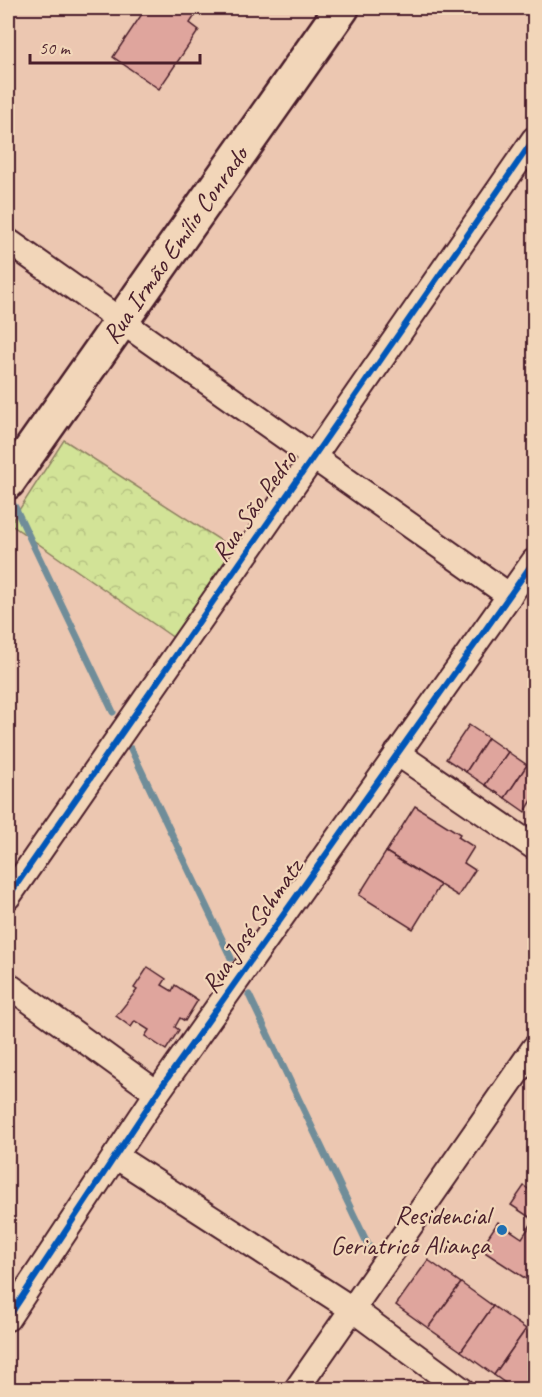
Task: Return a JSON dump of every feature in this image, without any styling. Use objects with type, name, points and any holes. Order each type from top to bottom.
[{"type":"street","name":"Rua Irmão Emílio Conrado","points":[[8,482],[342,8]]},
{"type":"street","name":"Rua São Pedro","points":[[8,897],[312,456],[534,140]]},
{"type":"street","points":[[8,241],[510,596]]},
{"type":"street","name":"Rua José Schmatz","points":[[11,1304],[534,561]]},
{"type":"street","points":[[397,753],[534,848]]},
{"type":"street","points":[[8,985],[158,1093]]},
{"type":"street","points":[[296,1389],[534,1048]]},
{"type":"street","points":[[115,1156],[352,1309],[462,1389]]},
{"type":"green space","points":[[64,440],[234,549],[174,638],[10,524]]},
{"type":"building","points":[[146,8],[200,8],[190,23],[199,30],[159,89],[113,57]]},
{"type":"building","points":[[469,725],[488,738],[466,772],[446,759]]},
{"type":"building","points":[[488,738],[508,752],[485,785],[466,772]]},
{"type":"building","points":[[508,752],[527,765],[505,798],[485,785]]},
{"type":"building","points":[[527,765],[534,770],[534,797],[525,812],[505,798]]},
{"type":"building","points":[[415,806],[460,834],[458,837],[474,847],[464,863],[475,870],[458,896],[386,852]]},
{"type":"building","points":[[386,852],[440,885],[413,929],[359,895]]},
{"type":"building","points":[[148,967],[166,979],[162,985],[172,991],[175,985],[198,1000],[185,1021],[180,1018],[175,1027],[179,1030],[166,1050],[145,1036],[149,1030],[135,1021],[131,1027],[116,1016],[137,990],[134,988]]},
{"type":"building","points":[[524,1186],[534,1193],[534,1220],[511,1205]]},
{"type":"building","name":"Residencial Geriatrico Aliança","points":[[534,1220],[534,1284],[480,1249],[498,1222],[522,1238]]},
{"type":"building","points":[[428,1260],[461,1283],[428,1328],[396,1305]]},
{"type":"building","points":[[461,1283],[493,1306],[461,1351],[428,1328]]},
{"type":"building","points":[[493,1306],[526,1329],[494,1375],[461,1351]]},
{"type":"building","points":[[526,1329],[534,1335],[534,1386],[532,1390],[515,1390],[494,1375]]},
{"type":"waterway","points":[[15,507],[113,712]]},
{"type":"waterway","points":[[131,749],[231,958]]},
{"type":"waterway","points":[[249,995],[371,1251]]},
{"type":"cycle path","points":[[8,897],[534,139]]},
{"type":"cycle path","points":[[8,1318],[157,1093],[534,561]]},
{"type":"place","name":"Residencial Geriatrico Aliança","points":[[502,1230]]}]
